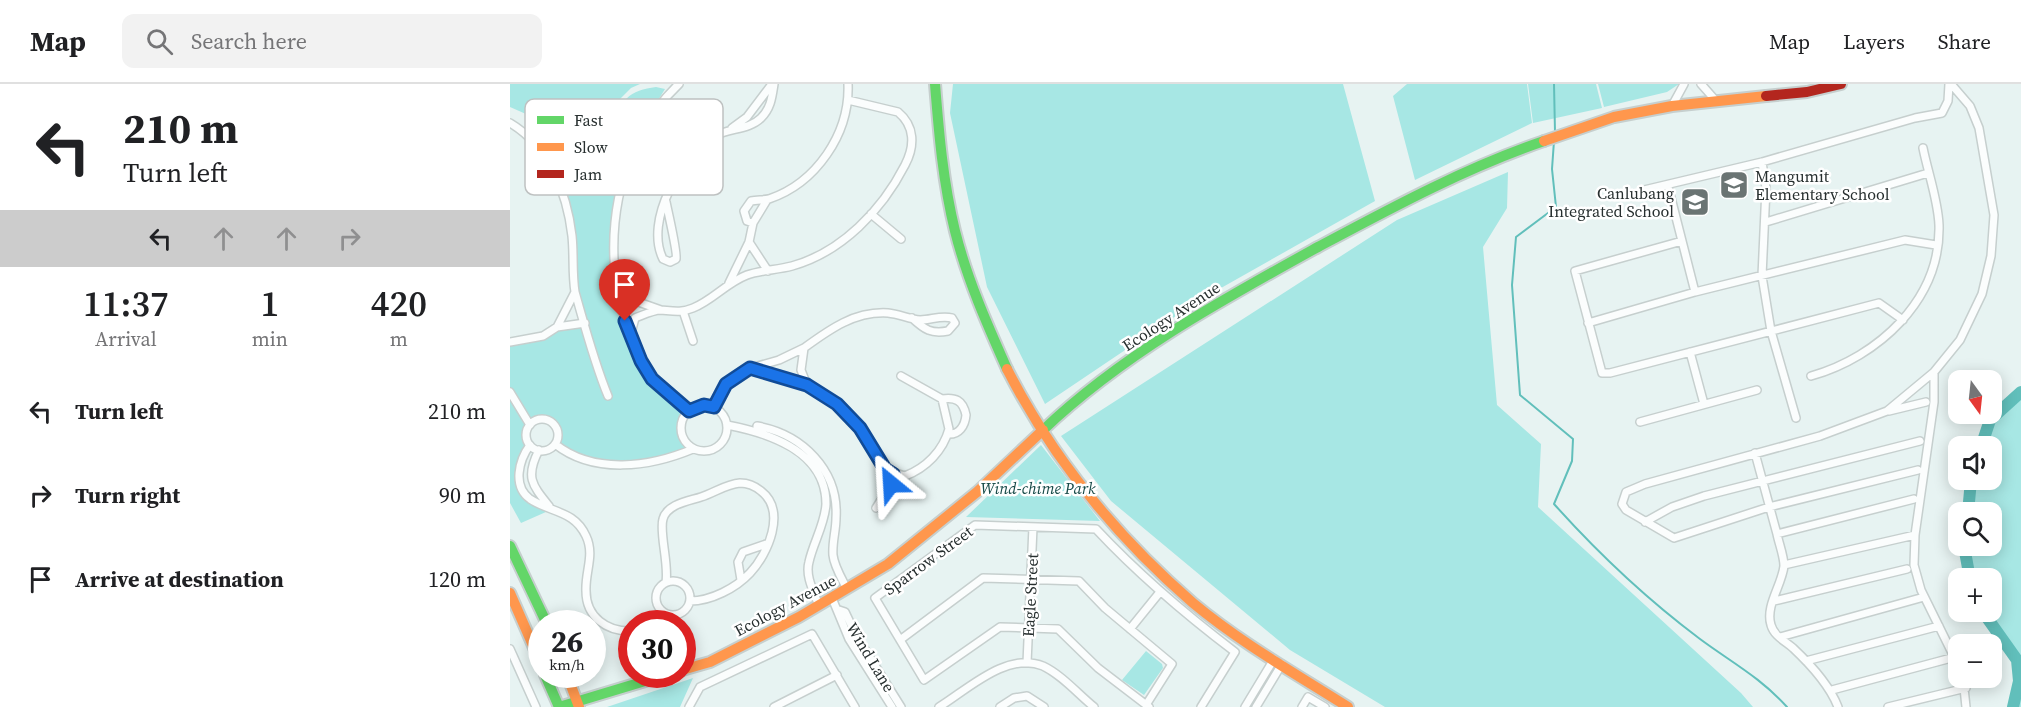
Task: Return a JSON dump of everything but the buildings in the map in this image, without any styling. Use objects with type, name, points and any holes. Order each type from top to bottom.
[{"type":"street","points":[[666,99],[679,84]]},
{"type":"street","points":[[723,133],[747,117],[773,84]]},
{"type":"street","points":[[729,130],[755,123],[763,117],[772,100],[773,84]]},
{"type":"street","points":[[753,223],[747,220],[744,211],[746,205],[751,201],[767,200],[800,182],[815,170],[839,133],[848,100],[848,84]]},
{"type":"street","points":[[935,84],[936,124],[954,226],[979,307],[1004,367],[1042,428],[1086,494],[1149,561],[1194,603],[1278,662],[1348,707]]},
{"type":"street","points":[[1672,106],[1684,84]]},
{"type":"street","points":[[1701,84],[1717,102]]},
{"type":"street","name":"Ecology Avenue","points":[[696,666],[710,662],[819,606],[888,564],[968,499],[1042,428],[1108,375],[1219,301],[1406,200],[1540,141],[1614,117],[1672,106],[1807,92],[1841,84]]},
{"type":"street","points":[[1644,190],[1762,162],[1942,112],[1948,101],[1950,84]]},
{"type":"street","points":[[1887,411],[1934,372],[1960,340],[1982,294],[1991,256],[1994,215],[1979,128],[1970,106],[1950,84]]},
{"type":"street","points":[[616,289],[627,298],[661,310],[671,313],[683,311],[709,300],[729,283],[750,274],[792,266],[830,249],[871,214],[895,185],[910,156],[912,133],[898,112],[848,100]]},
{"type":"street","points":[[510,123],[525,133]]},
{"type":"street","points":[[1811,376],[1840,368],[1861,357],[1887,337],[1916,302],[1925,284],[1933,264],[1939,227],[1923,148]]},
{"type":"street","points":[[1762,162],[1766,188],[1766,222],[1761,276],[1771,331],[1796,418]]},
{"type":"street","points":[[1766,222],[1928,173]]},
{"type":"street","points":[[1668,186],[1695,292]]},
{"type":"street","points":[[562,195],[573,237],[575,292],[608,396]]},
{"type":"street","points":[[621,195],[614,230],[616,289],[630,337],[652,379],[689,411]]},
{"type":"street","points":[[666,202],[670,231],[678,252],[676,259],[670,262],[663,259],[659,246],[659,222],[666,202],[669,195]]},
{"type":"street","points":[[729,283],[749,242],[753,223],[767,200]]},
{"type":"street","points":[[871,214],[901,239]]},
{"type":"street","points":[[1588,323],[1695,292],[1905,240],[1936,245]]},
{"type":"street","points":[[1682,241],[1575,271],[1602,373],[1610,373],[1880,303],[1903,320]]},
{"type":"street","points":[[749,242],[768,271]]},
{"type":"street","points":[[557,327],[575,292]]},
{"type":"street","points":[[630,337],[635,318],[661,310]]},
{"type":"street","points":[[683,311],[693,341]]},
{"type":"street","points":[[714,407],[726,384],[750,368],[779,360],[804,348],[840,323],[857,316],[889,313],[922,320],[946,316],[952,318],[955,323],[948,331],[931,332],[924,330],[912,318]]},
{"type":"street","points":[[510,342],[543,336],[557,327],[585,323]]},
{"type":"street","points":[[804,348],[801,370],[807,385]]},
{"type":"street","points":[[1690,352],[1704,404]]},
{"type":"street","points":[[750,368],[807,385],[849,414],[885,469],[893,474],[905,476],[916,472],[934,458],[948,434],[948,417],[942,399]]},
{"type":"street","points":[[1934,372],[1934,402],[1915,535],[1914,565],[1924,597],[1948,643]]},
{"type":"street","points":[[901,376],[942,399],[953,398],[960,402],[966,415],[962,428],[957,433],[948,434]]},
{"type":"street","points":[[1640,422],[1757,390]]},
{"type":"street","points":[[510,392],[530,425]]},
{"type":"street","points":[[1918,470],[1769,507],[1674,538],[1626,510],[1622,504],[1626,492],[1645,484],[1820,436],[1887,411],[1926,402]]},
{"type":"street","points":[[727,424],[724,440],[714,449],[700,451],[693,448],[683,438],[681,431],[682,423],[689,411],[704,405],[714,407],[727,424],[761,432],[800,451],[819,477],[826,504],[808,563],[810,582],[819,606]]},
{"type":"street","points":[[539,420],[550,421],[557,429],[555,444],[548,450],[539,450],[530,445],[525,433],[530,425],[539,420]]},
{"type":"street","points":[[727,424],[776,430],[794,439],[816,457],[832,488],[836,518],[833,557],[847,589]]},
{"type":"street","points":[[1645,522],[1672,507],[1761,479],[1920,441]]},
{"type":"street","points":[[555,444],[564,452],[587,461],[611,465],[654,462],[693,448]]},
{"type":"street","points":[[530,445],[519,466],[519,479],[527,496],[568,514],[586,536],[591,558],[586,592],[597,619],[612,629],[618,630]]},
{"type":"street","points":[[539,450],[531,465],[532,480],[536,493],[549,506]]},
{"type":"street","points":[[1755,453],[1784,565],[1770,624],[1780,637],[1806,661],[1814,674],[1832,690],[1838,707]]},
{"type":"street","points":[[876,508],[891,484],[893,474]]},
{"type":"street","points":[[662,610],[657,605],[656,594],[666,582],[668,563],[663,519],[671,509],[682,503],[727,486],[741,483],[752,485],[763,493],[772,510],[771,536],[758,563],[741,580],[711,597],[690,601],[682,610]]},
{"type":"street","points":[[1777,534],[1914,499]]},
{"type":"street","name":"Sparrow Street","points":[[1147,706],[1098,668],[1058,629],[1000,627],[924,680],[875,598],[975,525],[1096,529],[1128,563],[1235,652],[1201,707]]},
{"type":"street","name":"Eagle Street","points":[[1027,663],[1033,527]]},
{"type":"street","points":[[1784,565],[1915,535]]},
{"type":"street","points":[[741,580],[738,562],[743,552],[766,544]]},
{"type":"street","points":[[510,546],[540,610]]},
{"type":"street","points":[[1774,601],[1907,569]]},
{"type":"street","points":[[900,640],[983,578],[1079,581],[1130,629],[1172,664],[1147,706]]},
{"type":"street","points":[[666,582],[675,581],[684,585],[689,592],[690,601]]},
{"type":"street","points":[[1130,629],[1161,592]]},
{"type":"street","points":[[510,593],[528,634]]},
{"type":"street","points":[[1780,637],[1924,597]]},
{"type":"street","name":"Wind Lane","points":[[832,598],[839,610],[849,639],[892,707]]},
{"type":"street","name":"Wind Lane","points":[[839,610],[845,612],[856,635],[902,707]]},
{"type":"street","points":[[1806,661],[1939,626]]},
{"type":"street","points":[[689,707],[700,687],[813,634],[855,707]]},
{"type":"street","points":[[510,649],[536,707]]},
{"type":"street","points":[[1832,690],[1948,659]]},
{"type":"street","points":[[1245,707],[1278,662]]},
{"type":"street","points":[[1256,707],[1278,662]]},
{"type":"street","points":[[939,707],[996,670],[1011,664],[1027,663],[1043,666],[1061,678],[1094,707]]},
{"type":"street","points":[[774,707],[837,675]]},
{"type":"street","points":[[551,688],[559,707],[579,704],[626,688]]},
{"type":"street","points":[[572,688],[579,704]]},
{"type":"street","points":[[1888,707],[1966,688],[1966,707]]},
{"type":"street","points":[[1000,707],[1014,698],[1026,696],[1044,707]]},
{"type":"street","points":[[1302,707],[1308,697],[1325,707]]},
{"type":"green space","points":[[510,84],[640,84],[631,88],[620,99],[525,99],[525,114],[510,107]]},
{"type":"green space","points":[[953,84],[1343,84],[1375,201],[1198,301],[1045,404],[987,287],[950,113]]},
{"type":"green space","points":[[1407,84],[1527,84],[1532,123],[1415,180],[1393,96]]},
{"type":"green space","points":[[1528,84],[1596,84],[1602,108],[1533,123]]},
{"type":"green space","points":[[1598,84],[1679,84],[1667,92],[1604,107]]},
{"type":"green space","points":[[656,87],[665,89],[659,99],[626,99],[632,94]]},
{"type":"green space","points":[[1508,172],[1507,208],[1483,247],[1497,405],[1541,444],[1538,507],[1741,693],[1753,707],[1385,707],[1290,650],[1111,501],[1061,436],[1397,220]]},
{"type":"green space","points":[[562,195],[622,195],[613,265],[632,342],[652,379],[689,411],[683,421],[682,431],[688,445],[693,449],[654,462],[598,463],[555,444],[557,429],[550,421],[539,420],[530,425],[510,392],[510,342],[529,340],[557,327],[584,323],[575,292],[566,204]]},
{"type":"green space","points":[[2021,392],[2021,707],[2013,707],[2019,681],[2017,660],[2002,639],[2002,634],[1999,634],[1990,622],[2002,622],[2002,568],[1968,568],[1966,556],[2002,556],[2002,502],[1969,502],[1971,490],[2002,490],[2002,436],[1985,436],[1989,424],[2002,424],[2002,409]]},
{"type":"green space","points":[[510,397],[528,424],[525,433],[530,445],[519,479],[527,496],[555,508],[521,523],[510,503]]},
{"type":"green space","name":"Wind-chime Park","points":[[1041,445],[1100,521],[966,517]]},
{"type":"green space","points":[[1146,651],[1162,664],[1163,668],[1144,695],[1122,680]]},
{"type":"green space","points":[[663,688],[689,688],[680,707],[607,707]]},
{"type":"waterway","points":[[1554,84],[1555,132]]},
{"type":"waterway","points":[[1554,141],[1552,169],[1556,207],[1516,237],[1512,285],[1520,395],[1573,439],[1572,461],[1554,504],[1605,558],[1642,592],[1700,639],[1756,678],[1787,707]]},
{"type":"waterway","points":[[1985,436],[1990,420],[2021,392]]},
{"type":"waterway","points":[[1969,502],[1970,490]]},
{"type":"waterway","points":[[1966,556],[1968,568]]},
{"type":"waterway","points":[[1990,622],[2017,660],[2019,681],[2013,707]]},
{"type":"traffic: fast","points":[[935,84],[944,176],[955,231],[971,284],[1007,369]]},
{"type":"traffic: fast","points":[[1043,430],[1074,402],[1140,353],[1246,287],[1429,190],[1486,163],[1544,141]]},
{"type":"traffic: fast","points":[[510,546],[540,610]]},
{"type":"traffic: fast","points":[[551,688],[559,707]]},
{"type":"traffic: fast","points":[[559,707],[622,688]]},
{"type":"traffic: slow","points":[[1544,141],[1614,117],[1672,106],[1766,96]]},
{"type":"traffic: slow","points":[[1007,369],[1025,402],[1066,465],[1113,524],[1165,578],[1211,618],[1269,658],[1348,707]]},
{"type":"traffic: slow","points":[[696,666],[710,662],[799,617],[888,564],[977,492],[1043,430]]},
{"type":"traffic: slow","points":[[510,593],[528,634]]},
{"type":"traffic: slow","points":[[572,688],[579,707]]},
{"type":"traffic: jam","points":[[1766,96],[1807,92],[1841,84]]},
{"type":"place","name":"Mangumit Elementary School","points":[[1734,185]]},
{"type":"place","name":"Canlubang Integrated School","points":[[1695,202]]},
{"type":"route","points":[[625,321],[632,342],[652,379],[665,387],[689,411],[704,405],[714,407],[726,384],[750,368],[807,385],[849,414],[885,469],[893,474],[891,484]]}]
